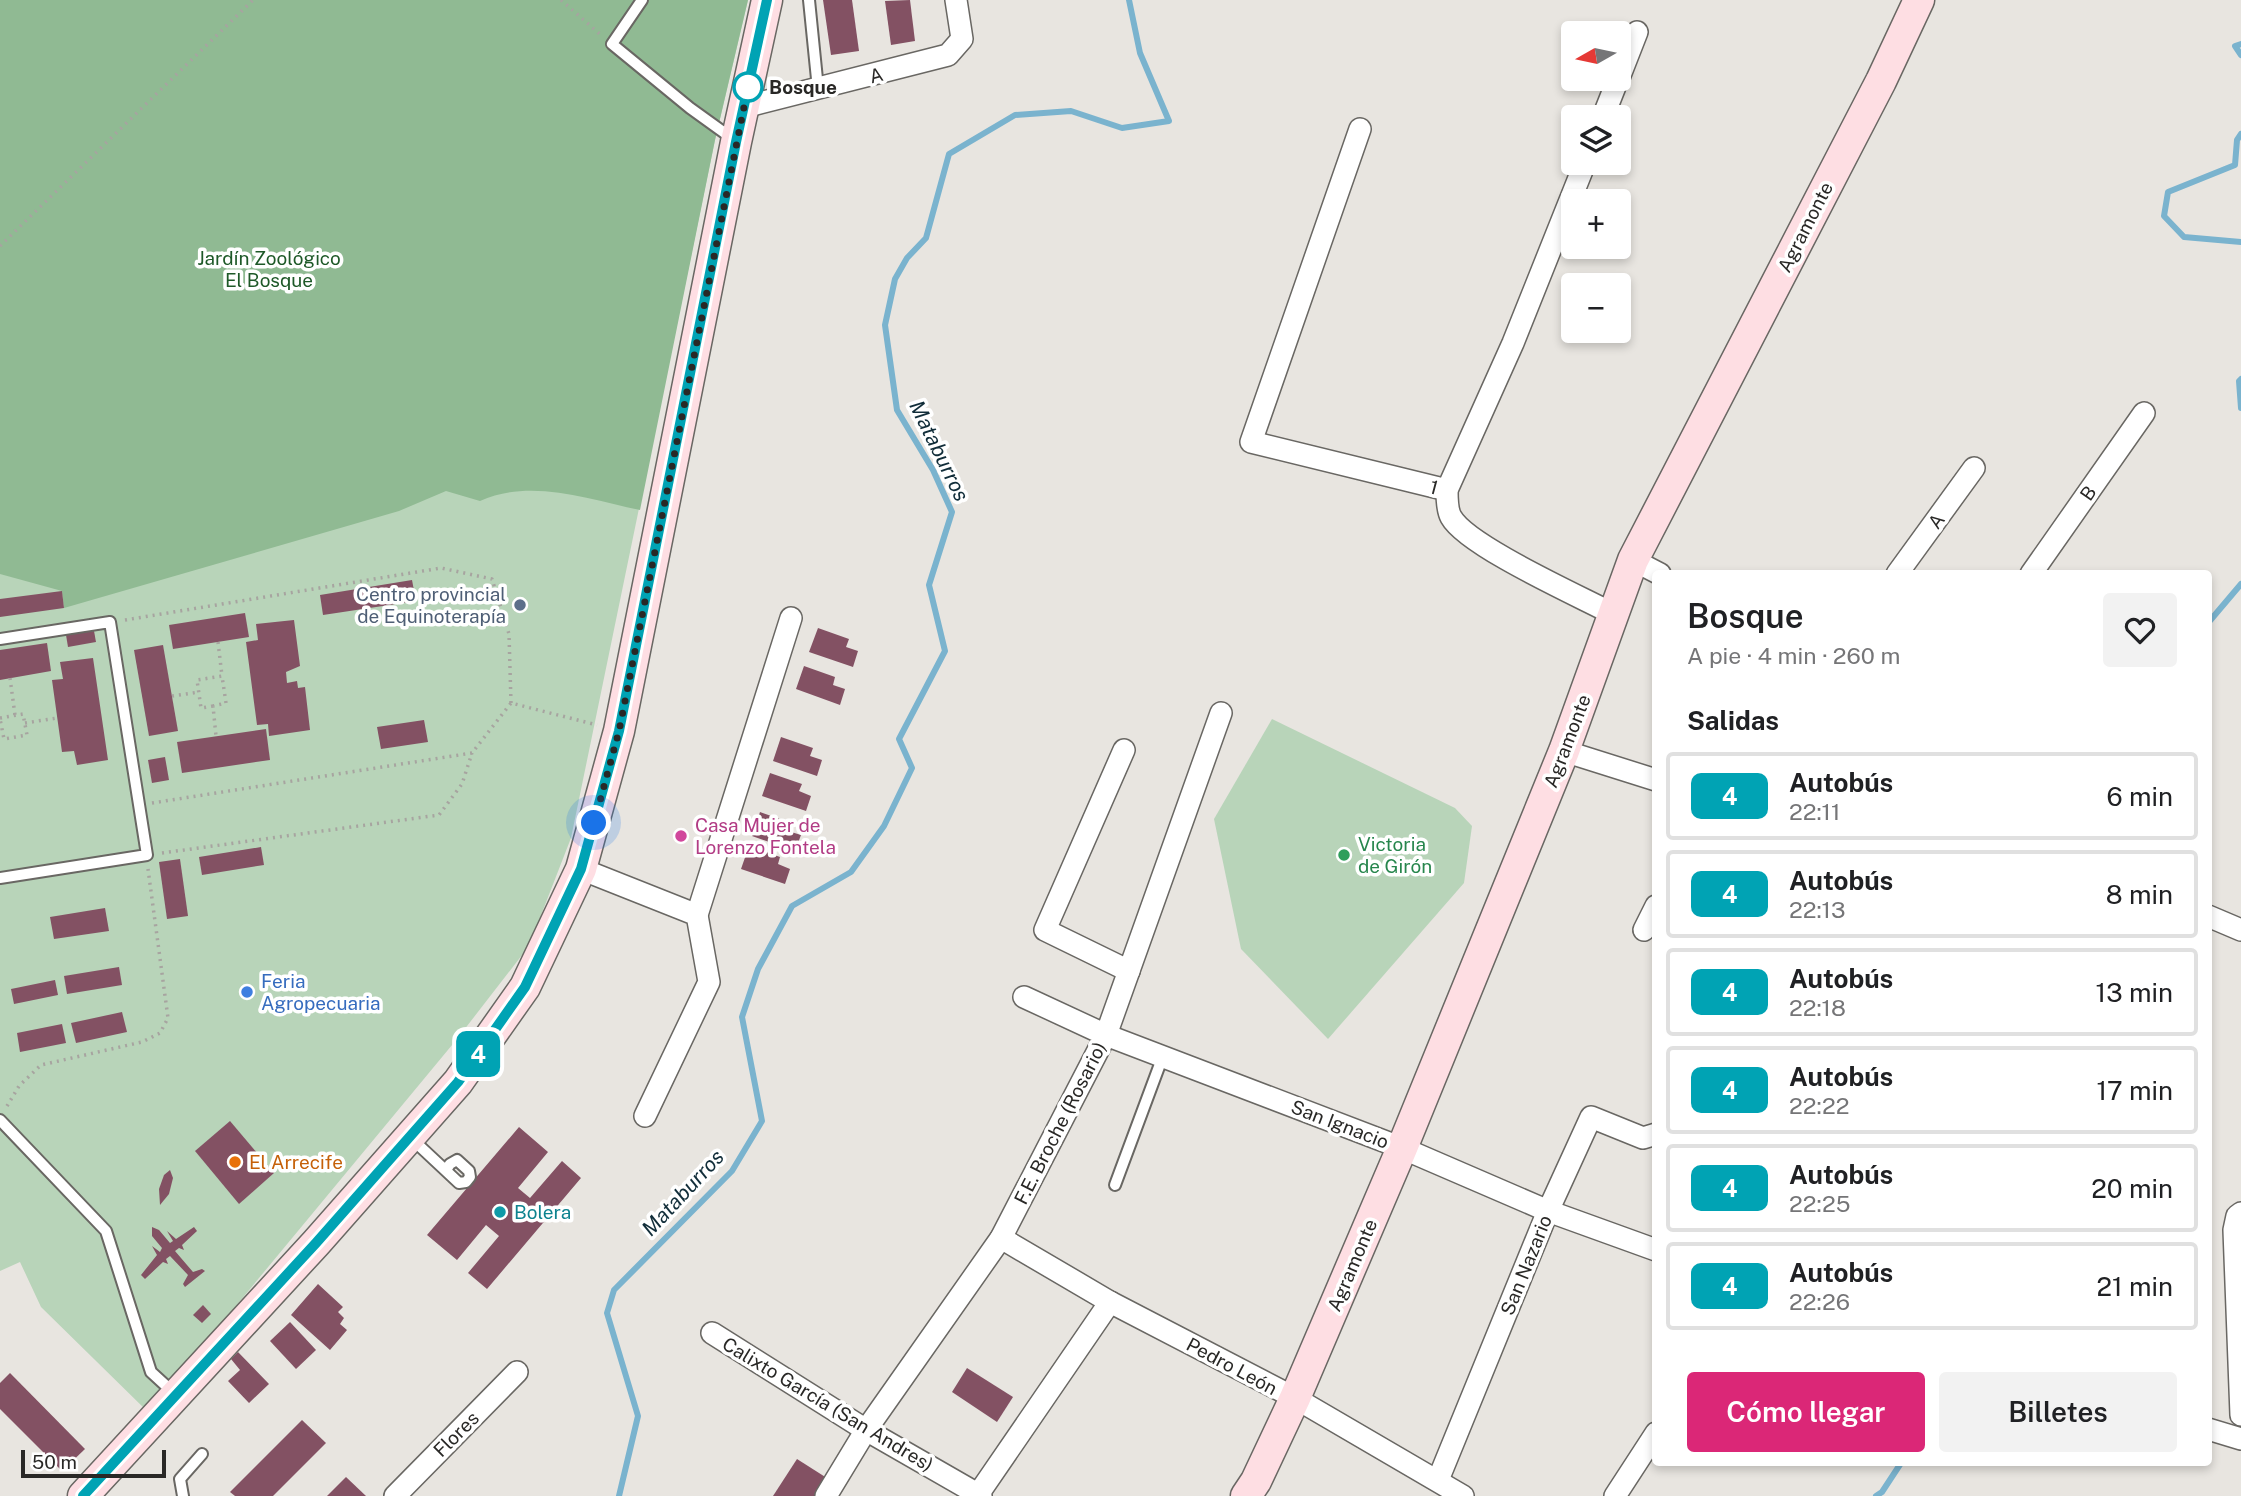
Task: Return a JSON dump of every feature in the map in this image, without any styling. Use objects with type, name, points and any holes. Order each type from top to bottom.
[{"type":"street","points":[[83,1496],[177,1396],[458,1082],[525,987],[581,869],[619,731],[736,142],[767,0]]},
{"type":"street","name":"A","points":[[744,107],[948,55],[962,39],[956,0]]},
{"type":"street","name":"Agramonte","points":[[1252,1491],[1402,1148],[1564,751],[1633,560],[1881,80],[1919,0]]},
{"type":"street","points":[[1631,47],[1637,32]]},
{"type":"street","name":"1","points":[[1360,129],[1251,442],[1447,490],[1450,516],[1465,534],[1613,614]]},
{"type":"street","points":[[1447,490],[1513,342],[1580,175]]},
{"type":"street","name":"B","points":[[2034,570],[2144,413]]},
{"type":"street","name":"A","points":[[1900,570],[1974,468]]},
{"type":"street","points":[[1633,560],[1652,570]]},
{"type":"street","points":[[645,1116],[709,982],[697,915],[791,618]]},
{"type":"street","name":"F.E. Broche (Rosario)","points":[[826,1496],[866,1430],[1001,1238],[1106,1035],[1221,713]]},
{"type":"street","points":[[1124,750],[1045,930],[1129,971]]},
{"type":"street","points":[[1564,751],[1652,779]]},
{"type":"street","points":[[581,869],[697,915]]},
{"type":"street","points":[[1644,930],[1652,914]]},
{"type":"street","points":[[2212,918],[2241,930]]},
{"type":"street","name":"San Ignacio","points":[[1024,998],[1106,1035],[1402,1148],[1548,1211],[1652,1249]]},
{"type":"street","name":"San Nazario","points":[[1438,1480],[1548,1211],[1591,1117],[1643,1138],[1652,1135]]},
{"type":"street","points":[[2239,1214],[2234,1230],[2241,1415]]},
{"type":"street","name":"Pedro León","points":[[1001,1238],[1110,1302],[1294,1398],[1463,1496]]},
{"type":"street","points":[[979,1495],[1110,1302]]},
{"type":"street","name":"Calixto García (San Andres)","points":[[712,1333],[866,1430],[979,1495]]},
{"type":"street","name":"Flores","points":[[395,1496],[517,1372]]},
{"type":"street","points":[[2212,1430],[2241,1439]]},
{"type":"street","points":[[1615,1496],[1652,1439]]},
{"type":"lane","points":[[642,0],[612,44],[736,142]]},
{"type":"lane","points":[[809,0],[818,89]]},
{"type":"lane","points":[[0,639],[110,622],[146,855],[0,878]]},
{"type":"lane","points":[[1115,1185],[1163,1056]]},
{"type":"lane","points":[[0,1120],[106,1231],[151,1372],[177,1396]]},
{"type":"lane","points":[[410,1138],[446,1170]]},
{"type":"lane","points":[[183,1496],[180,1479],[202,1454]]},
{"type":"path","points":[[0,246],[253,0]]},
{"type":"path","points":[[561,0],[612,44]]},
{"type":"path","points":[[6,1108],[19,1086],[41,1065],[142,1042],[160,1033],[168,1018],[146,855],[439,815],[461,784],[472,753],[512,703],[509,634],[492,579],[442,568],[110,622]]},
{"type":"path","points":[[218,642],[226,704],[201,708],[197,680],[222,676]]},
{"type":"path","points":[[10,678],[15,715]]},
{"type":"path","points":[[172,696],[199,692]]},
{"type":"path","points":[[512,703],[619,731]]},
{"type":"path","points":[[213,706],[216,736]]},
{"type":"path","points":[[23,714],[27,735],[4,739],[0,718],[23,714]]},
{"type":"path","points":[[25,723],[57,718]]},
{"type":"path","points":[[139,805],[472,753]]},
{"type":"green space","points":[[0,0],[748,0],[715,140],[571,838],[529,946],[457,1039],[148,1412],[41,1307],[20,1262],[0,1271]]},
{"type":"green space","name":"Jardín Zoológico El Bosque","points":[[0,0],[748,0],[715,140],[640,510],[560,493],[519,491],[480,501],[446,491],[399,511],[64,608],[62,591],[0,574]]},
{"type":"green space","name":"Victoria de Girón","points":[[1272,719],[1455,808],[1472,826],[1464,883],[1328,1039],[1241,949],[1214,819]]},
{"type":"building","points":[[823,0],[852,0],[859,51],[831,55]]},
{"type":"building","points":[[910,0],[915,41],[891,45],[885,1]]},
{"type":"building","points":[[412,580],[416,601],[323,615],[320,595]]},
{"type":"building","points":[[62,591],[64,608],[0,617],[0,599]]},
{"type":"building","points":[[245,613],[249,637],[173,649],[169,625]]},
{"type":"building","points":[[294,620],[300,666],[286,672],[287,683],[297,681],[298,688],[305,687],[310,730],[269,736],[268,724],[257,725],[246,642],[258,640],[256,624]]},
{"type":"building","points":[[818,628],[849,639],[846,647],[858,651],[853,667],[809,652]]},
{"type":"building","points":[[94,631],[96,642],[68,647],[66,635]]},
{"type":"building","points":[[47,643],[51,671],[0,680],[0,650]]},
{"type":"building","points":[[163,645],[178,731],[149,736],[134,650]]},
{"type":"building","points":[[93,658],[108,760],[77,765],[74,751],[62,752],[52,680],[63,679],[60,662]]},
{"type":"building","points":[[804,666],[835,677],[833,685],[845,689],[840,705],[796,689]]},
{"type":"building","points":[[424,720],[428,742],[381,749],[377,727]]},
{"type":"building","points":[[266,729],[270,760],[182,773],[177,742]]},
{"type":"building","points":[[781,737],[813,748],[810,756],[822,760],[817,776],[773,761]]},
{"type":"building","points":[[165,757],[169,780],[152,783],[148,760]]},
{"type":"building","points":[[770,773],[802,784],[799,791],[811,796],[806,811],[762,796]]},
{"type":"building","points":[[760,812],[791,823],[788,831],[801,835],[795,851],[752,836]]},
{"type":"building","points":[[749,846],[780,857],[778,864],[790,869],[785,884],[741,869]]},
{"type":"building","points":[[261,847],[264,865],[202,875],[199,857]]},
{"type":"building","points":[[180,859],[188,916],[167,919],[159,862]]},
{"type":"building","points":[[105,908],[109,931],[54,939],[50,917]]},
{"type":"building","points":[[119,967],[122,985],[67,994],[64,976]]},
{"type":"building","points":[[55,980],[58,995],[14,1004],[11,989]]},
{"type":"building","points":[[122,1012],[127,1032],[76,1043],[71,1023]]},
{"type":"building","points":[[62,1024],[66,1043],[20,1052],[17,1033]]},
{"type":"building","name":"El Arrecife","points":[[230,1121],[274,1173],[239,1204],[195,1151]]},
{"type":"building","name":"Bolera","points":[[519,1127],[548,1152],[518,1188],[530,1198],[562,1161],[581,1178],[487,1289],[468,1273],[499,1236],[486,1225],[457,1260],[427,1235]]},
{"type":"building","points":[[170,1170],[173,1178],[169,1194],[160,1205],[159,1189],[164,1175]]},
{"type":"building","points":[[152,1227],[159,1230],[170,1243],[173,1241],[167,1231],[176,1239],[194,1227],[197,1231],[182,1245],[184,1250],[179,1248],[175,1251],[193,1272],[202,1269],[205,1271],[185,1287],[183,1284],[188,1275],[170,1256],[166,1259],[168,1264],[163,1262],[145,1279],[141,1275],[157,1255],[152,1246],[160,1252],[162,1248],[152,1236]]},
{"type":"building","points":[[318,1284],[343,1307],[338,1312],[344,1318],[340,1324],[347,1330],[330,1350],[291,1315]]},
{"type":"building","points":[[203,1305],[211,1314],[202,1323],[193,1315]]},
{"type":"building","points":[[290,1322],[316,1350],[296,1369],[270,1341]]},
{"type":"building","points":[[238,1352],[269,1384],[249,1403],[228,1381],[240,1370],[231,1359]]},
{"type":"building","points":[[967,1368],[1013,1397],[997,1422],[952,1392]]},
{"type":"building","points":[[10,1373],[85,1449],[62,1471],[0,1409],[0,1383]]},
{"type":"building","points":[[302,1420],[326,1443],[273,1496],[235,1496],[230,1492]]},
{"type":"building","points":[[797,1459],[830,1480],[820,1496],[773,1496]]},
{"type":"building","points":[[346,1477],[366,1496],[327,1496]]},
{"type":"waterway","name":"Mataburros","points":[[619,1496],[638,1416],[607,1313],[614,1290],[732,1171],[762,1121],[742,1017],[758,969],[792,906],[851,872],[884,826],[912,768],[899,739],[945,651],[929,585],[952,512],[933,470],[897,410],[885,325],[895,279],[907,258],[926,238],[949,154],[1015,115],[1071,111],[1122,128],[1169,121],[1140,53],[1129,0]]},
{"type":"waterway","points":[[2241,44],[2235,46],[2241,55]]},
{"type":"waterway","points":[[2241,134],[2237,140],[2235,165],[2168,192],[2164,216],[2184,237],[2241,242]]},
{"type":"waterway","points":[[2241,379],[2241,408]]},
{"type":"waterway","points":[[2212,618],[2241,584]]},
{"type":"waterway","points":[[1876,1496],[1882,1492],[1899,1466]]},
{"type":"bus line","name":"4","points":[[83,1496],[316,1243],[458,1082],[525,987],[581,869],[619,731],[736,142],[767,0]]},
{"type":"place","name":"Bosque","points":[[748,87]]},
{"type":"place","name":"Centro provincial de Equinoterapía","points":[[520,605]]},
{"type":"place","name":"Casa Mujer de Lorenzo Fontela","points":[[681,836]]},
{"type":"place","name":"Victoria de Girón","points":[[1344,855]]},
{"type":"place","name":"Feria Agropecuaria","points":[[247,992]]},
{"type":"place","name":"El Arrecife","points":[[235,1162]]},
{"type":"place","name":"Bolera","points":[[500,1212]]},
{"type":"route","points":[[594,823],[619,731],[748,87]]}]
